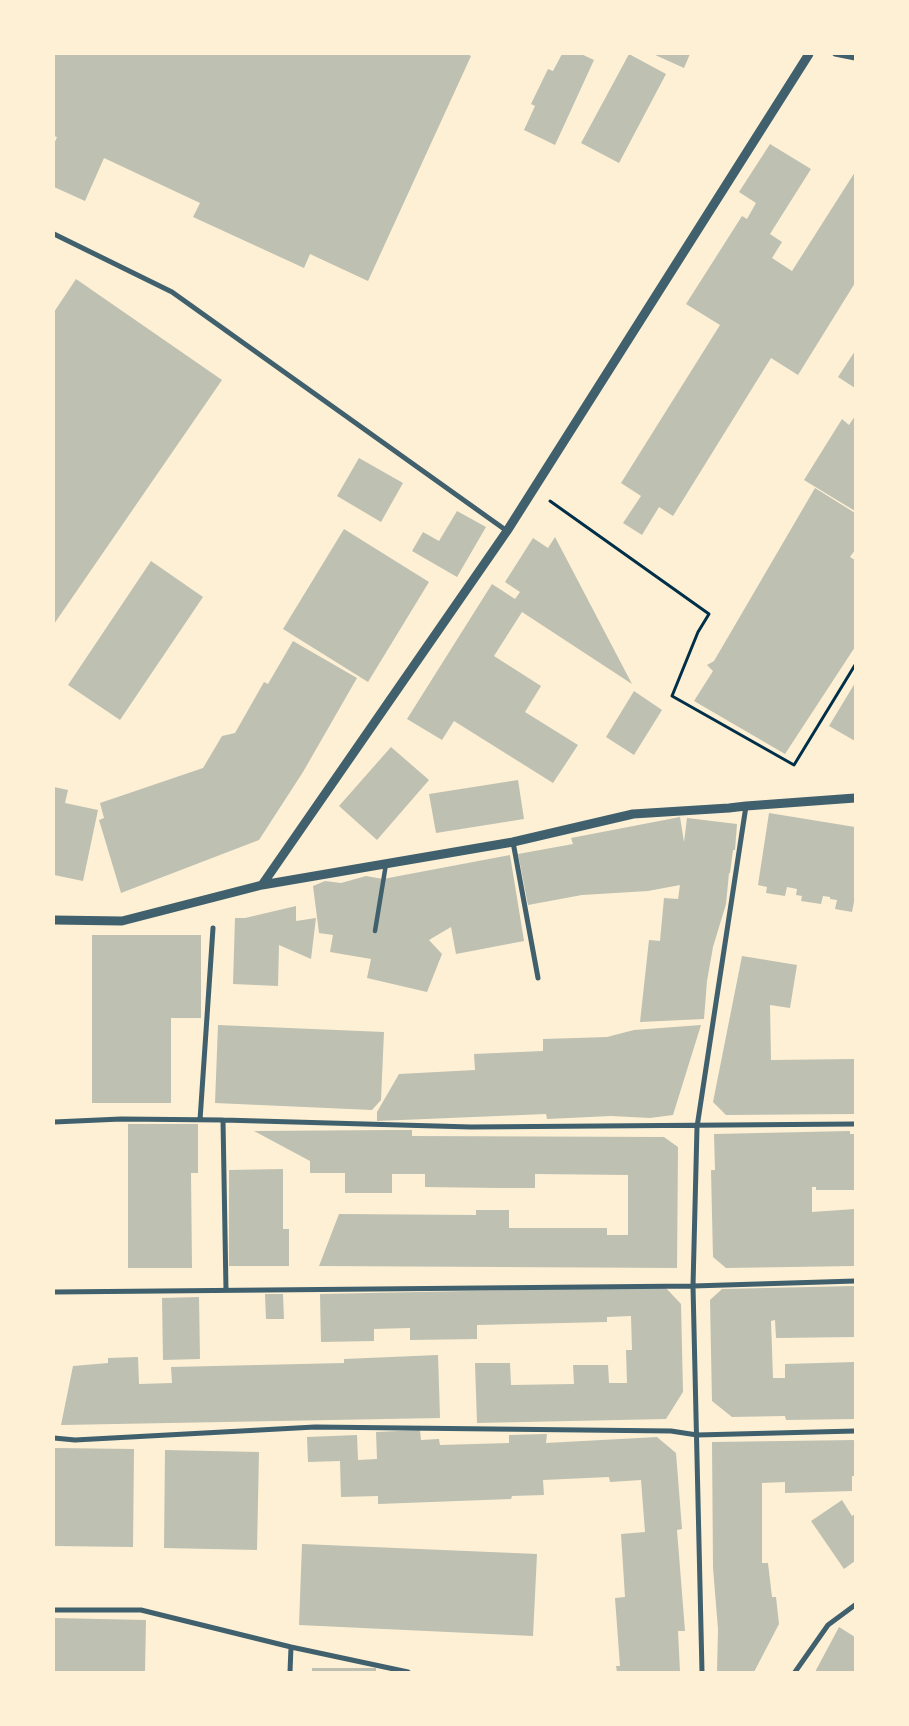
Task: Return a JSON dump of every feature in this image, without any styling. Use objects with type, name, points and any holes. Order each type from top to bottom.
[{"type":"street","points":[[262,885],[507,531],[809,54]]},
{"type":"street","points":[[835,54],[855,58]]},
{"type":"street","points":[[54,234],[172,292],[507,531]]},
{"type":"street","points":[[54,920],[122,921],[262,885],[513,842],[634,814],[855,798]]},
{"type":"street","points":[[702,1672],[693,1286],[697,1127],[746,806]]},
{"type":"street","points":[[513,842],[538,978]]},
{"type":"street","points":[[375,931],[386,864]]},
{"type":"street","points":[[200,1120],[213,928]]},
{"type":"street","points":[[54,1122],[120,1119],[223,1120],[471,1127],[697,1127],[855,1124]]},
{"type":"street","points":[[223,1120],[226,1290]]},
{"type":"street","points":[[54,1292],[693,1286],[855,1281]]},
{"type":"street","points":[[54,1438],[75,1440],[315,1427],[671,1431],[697,1435],[855,1432]]},
{"type":"street","points":[[795,1672],[828,1625],[855,1605]]},
{"type":"street","points":[[54,1610],[141,1610],[291,1648],[408,1672]]},
{"type":"street","points":[[290,1672],[291,1648]]},
{"type":"path","points":[[533,490],[708,614],[698,632],[672,696],[794,765],[855,665]]},
{"type":"building","points":[[54,54],[467,54],[471,56],[368,281],[310,254],[304,268],[193,217],[200,203],[104,158],[85,201],[54,187],[54,144],[57,137],[54,136]]},
{"type":"building","points":[[562,54],[581,54],[594,60],[555,145],[524,130],[535,106],[531,104],[548,69],[553,71]]},
{"type":"building","points":[[629,54],[666,74],[619,163],[581,143]]},
{"type":"building","points":[[653,54],[690,54],[684,68]]},
{"type":"building","points":[[770,144],[811,169],[770,234],[782,242],[772,258],[792,271],[855,172],[855,283],[798,375],[771,358],[673,516],[659,507],[642,535],[623,523],[641,496],[621,483],[720,325],[686,304],[742,216],[747,219],[756,203],[739,192]]},
{"type":"building","points":[[76,279],[222,380],[54,624],[54,312]]},
{"type":"building","points":[[855,351],[855,388],[838,377]]},
{"type":"building","points":[[855,416],[855,511],[804,480],[842,419],[849,425]]},
{"type":"building","points":[[359,458],[403,483],[381,522],[337,496]]},
{"type":"building","points":[[815,488],[855,513],[855,550],[850,557],[855,560],[855,647],[785,754],[694,701],[713,671],[707,665],[714,661]]},
{"type":"building","points":[[457,511],[486,527],[457,577],[412,551],[423,532],[439,541]]},
{"type":"building","points":[[344,529],[429,582],[368,682],[283,629]]},
{"type":"building","points":[[555,537],[632,684],[522,612],[494,656],[541,686],[525,712],[578,745],[553,783],[454,721],[442,740],[407,719],[492,584],[515,599],[520,592],[505,582],[533,538],[548,548]]},
{"type":"building","points":[[151,561],[203,597],[120,720],[68,685]]},
{"type":"building","points":[[293,641],[357,678],[303,772],[259,840],[121,893],[99,820],[104,818],[100,803],[203,768],[222,736],[235,733],[264,682],[268,684]]},
{"type":"building","points":[[855,683],[855,741],[829,726]]},
{"type":"building","points":[[634,691],[662,710],[634,755],[606,737]]},
{"type":"building","points":[[391,747],[429,780],[377,840],[339,806]]},
{"type":"building","points":[[518,780],[524,819],[436,833],[429,794]]},
{"type":"building","points":[[54,787],[68,790],[65,803],[98,810],[83,881],[54,875]]},
{"type":"building","points":[[769,813],[855,827],[855,902],[852,912],[835,909],[837,900],[830,899],[830,897],[823,896],[821,904],[801,901],[802,896],[796,895],[797,889],[787,887],[785,896],[766,893],[767,887],[758,885]]},
{"type":"building","points":[[680,817],[684,842],[687,818],[737,824],[735,850],[733,850],[729,873],[726,904],[713,947],[707,981],[704,1019],[640,1022],[649,940],[660,941],[664,898],[678,899],[680,885],[648,891],[582,895],[528,905],[518,854],[573,844],[571,838]]},
{"type":"building","points":[[510,855],[524,941],[456,954],[451,927],[429,940],[442,954],[427,992],[367,978],[371,959],[330,952],[333,935],[319,933],[313,886],[325,881],[341,883],[366,876],[383,879]]},
{"type":"building","points":[[296,906],[296,921],[316,918],[311,959],[279,945],[278,986],[233,984],[235,918],[245,918]]},
{"type":"building","points":[[92,935],[201,935],[201,1018],[171,1018],[171,1103],[92,1103]]},
{"type":"building","points":[[742,956],[797,965],[790,1008],[770,1005],[771,1060],[855,1059],[855,1114],[726,1115],[713,1102]]},
{"type":"building","points":[[218,1025],[384,1032],[381,1100],[372,1110],[215,1103]]},
{"type":"building","points":[[701,1025],[673,1115],[650,1118],[611,1116],[547,1119],[546,1114],[377,1121],[377,1112],[399,1074],[475,1070],[474,1054],[543,1051],[543,1039],[607,1037],[634,1030]]},
{"type":"building","points":[[128,1124],[198,1124],[198,1173],[191,1173],[192,1268],[128,1268]]},
{"type":"building","points":[[412,1130],[412,1136],[664,1137],[678,1147],[677,1268],[319,1266],[339,1214],[476,1215],[476,1210],[509,1210],[509,1228],[607,1228],[607,1235],[628,1235],[628,1175],[535,1174],[535,1188],[499,1188],[425,1187],[425,1174],[392,1174],[392,1193],[345,1193],[345,1173],[310,1173],[310,1161],[254,1131]]},
{"type":"building","points":[[850,1131],[850,1134],[855,1134],[855,1190],[816,1190],[816,1187],[812,1187],[812,1212],[855,1209],[855,1266],[726,1268],[713,1257],[711,1170],[715,1170],[714,1134]]},
{"type":"building","points":[[283,1169],[283,1229],[289,1229],[289,1266],[229,1266],[229,1170]]},
{"type":"building","points":[[855,1286],[855,1337],[776,1338],[775,1320],[771,1321],[773,1378],[785,1378],[785,1364],[855,1362],[855,1419],[786,1420],[785,1416],[732,1417],[712,1401],[710,1300],[722,1289]]},
{"type":"building","points":[[665,1287],[681,1304],[683,1392],[666,1419],[477,1423],[475,1363],[510,1363],[511,1385],[574,1384],[573,1365],[608,1365],[609,1383],[627,1383],[626,1350],[632,1350],[631,1316],[607,1317],[607,1322],[477,1325],[477,1339],[410,1340],[410,1328],[374,1329],[374,1341],[321,1342],[320,1294]]},
{"type":"building","points":[[265,1294],[283,1294],[284,1319],[266,1319]]},
{"type":"building","points":[[199,1297],[200,1359],[163,1360],[162,1298]]},
{"type":"building","points":[[438,1355],[440,1418],[61,1425],[73,1366],[108,1363],[108,1358],[138,1357],[139,1384],[172,1383],[171,1367],[344,1363],[344,1359]]},
{"type":"building","points":[[420,1430],[421,1440],[439,1439],[440,1445],[509,1443],[509,1435],[547,1434],[546,1443],[657,1437],[676,1453],[682,1529],[677,1530],[685,1631],[678,1631],[680,1672],[617,1672],[616,1666],[620,1666],[615,1598],[625,1597],[621,1534],[645,1532],[641,1480],[610,1482],[609,1477],[543,1480],[544,1495],[512,1496],[511,1499],[378,1504],[378,1496],[341,1497],[340,1461],[308,1462],[307,1437],[357,1435],[358,1460],[377,1459],[376,1432]]},
{"type":"building","points":[[855,1440],[855,1476],[852,1476],[852,1491],[785,1493],[785,1482],[762,1483],[762,1563],[768,1563],[772,1597],[776,1597],[779,1624],[754,1672],[717,1672],[718,1629],[713,1568],[712,1442]]},
{"type":"building","points":[[54,1448],[134,1449],[133,1547],[54,1546]]},
{"type":"building","points":[[165,1450],[259,1452],[257,1550],[164,1548]]},
{"type":"building","points":[[842,1500],[852,1516],[855,1514],[855,1561],[844,1569],[811,1521]]},
{"type":"building","points":[[302,1544],[537,1554],[533,1636],[299,1625]]},
{"type":"building","points":[[54,1618],[146,1620],[145,1672],[54,1672]]},
{"type":"building","points":[[839,1627],[855,1637],[855,1672],[815,1672]]},
{"type":"building","points":[[312,1668],[376,1668],[376,1672],[312,1672]]}]
